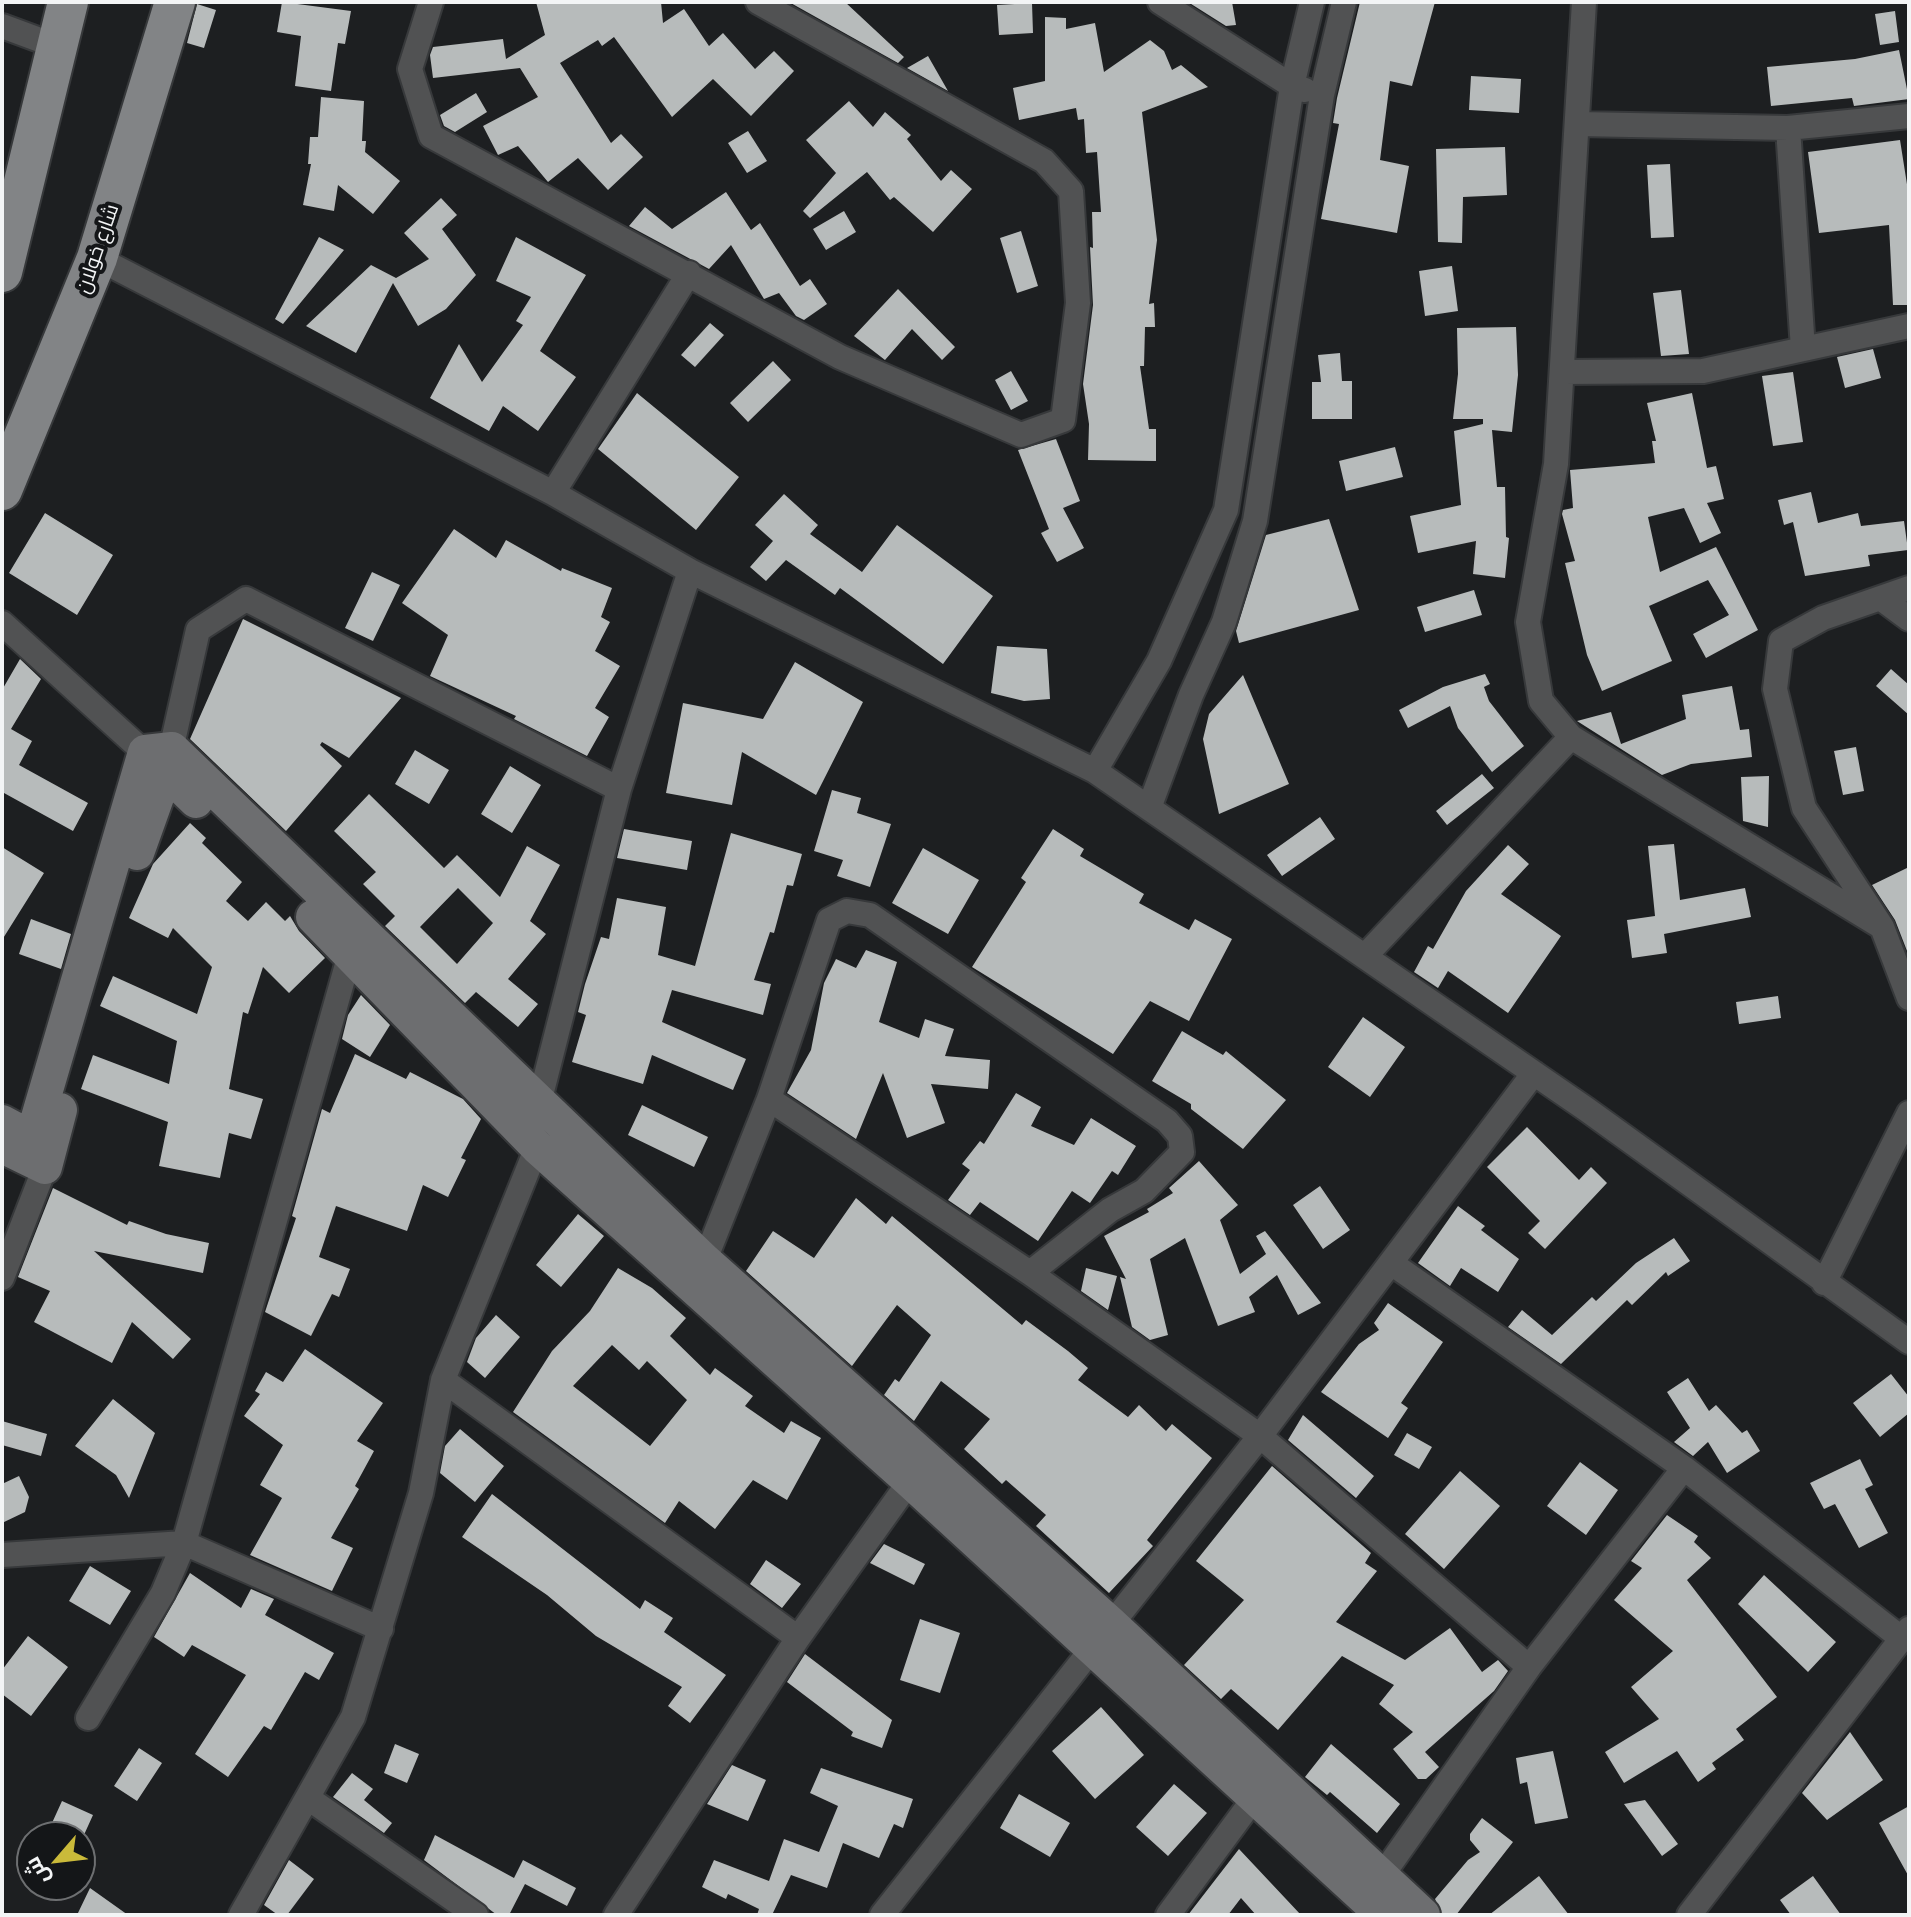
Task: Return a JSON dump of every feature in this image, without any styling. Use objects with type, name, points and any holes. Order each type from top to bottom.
[{"type":"main road","points":[[2,272],[68,2]]},
{"type":"main road","name":"شارع خولان","points":[[2,490],[97,258],[175,2]]},
{"type":"street","points":[[431,2],[410,69],[431,136],[840,357],[1021,435],[1063,420],[1078,303],[1071,191],[1044,161],[758,2]]},
{"type":"street","points":[[1160,2],[1292,86],[1322,95]]},
{"type":"street","points":[[1095,771],[1159,661],[1226,510],[1292,86],[1312,2]]},
{"type":"street","points":[[1149,808],[1191,695],[1224,622],[1255,521],[1322,95],[1344,2]]},
{"type":"street","points":[[1584,2],[1556,464],[1528,622],[1541,701],[1571,737],[1882,927]]},
{"type":"street","points":[[2,26],[56,46]]},
{"type":"street","points":[[1578,124],[1788,128],[1909,116]]},
{"type":"street","points":[[1788,128],[1803,349]]},
{"type":"street","points":[[97,258],[553,493],[690,571],[1095,771],[1534,1073],[1909,1342]]},
{"type":"street","points":[[553,493],[689,273]]},
{"type":"street","points":[[1563,372],[1703,371],[1909,326]]},
{"type":"street","points":[[241,1915],[353,1717],[421,1493],[443,1380],[537,1147],[539,1103],[619,789],[690,571]]},
{"type":"street","points":[[1909,588],[1823,618],[1781,641],[1775,689],[1804,808],[1882,927],[1909,998]]},
{"type":"street","points":[[2,1278],[45,1167],[105,940],[198,630],[246,599],[619,789]]},
{"type":"street","points":[[1882,599],[1909,619]]},
{"type":"street","points":[[2,623],[161,758],[539,1103],[699,1275],[910,1481],[1100,1636],[1255,1797],[1377,1897],[1423,1915]]},
{"type":"street","points":[[1365,956],[1571,737]]},
{"type":"street","points":[[161,758],[537,1147],[699,1275],[1100,1636],[1377,1897]]},
{"type":"street","points":[[2,1122],[32,1138],[161,758]]},
{"type":"street","points":[[699,1275],[769,1099],[829,920],[847,911],[870,915],[1167,1121],[1180,1136],[1182,1152],[1144,1191],[1110,1210],[1030,1273]]},
{"type":"street","points":[[88,1718],[163,1593],[184,1543],[350,954]]},
{"type":"street","points":[[882,1915],[1260,1436],[1534,1073]]},
{"type":"street","points":[[769,1099],[1030,1273],[1260,1436],[1529,1667]]},
{"type":"street","points":[[1824,1283],[1909,1113]]},
{"type":"street","points":[[2,1146],[45,1167]]},
{"type":"street","points":[[1391,1263],[1684,1468],[1905,1634],[1689,1915]]},
{"type":"street","points":[[443,1380],[798,1638]]},
{"type":"street","points":[[1377,1897],[1529,1667],[1684,1468]]},
{"type":"street","points":[[616,1915],[798,1638],[910,1481]]},
{"type":"street","points":[[2,1555],[184,1543],[381,1629]]},
{"type":"street","points":[[1168,1915],[1255,1797]]},
{"type":"street","points":[[308,1798],[476,1915]]},
{"type":"building","points":[[282,2],[351,11],[345,44],[338,43],[331,91],[295,86],[301,36],[277,32]]},
{"type":"building","points":[[536,2],[661,2],[663,23],[684,9],[709,46],[723,33],[755,69],[774,51],[794,71],[751,116],[713,79],[672,117],[614,37],[602,46],[598,40],[560,63],[611,143],[621,134],[643,157],[608,190],[578,158],[548,182],[518,146],[498,155],[483,126],[538,97],[520,68],[433,78],[430,55],[433,47],[503,39],[506,59],[545,35]]},
{"type":"building","points":[[789,2],[845,2],[904,57],[898,63]]},
{"type":"building","points":[[1188,2],[1232,2],[1236,25],[1226,26]]},
{"type":"building","points":[[1360,2],[1435,2],[1412,86],[1390,81],[1380,160],[1409,166],[1397,233],[1321,219],[1339,124],[1333,123],[1337,98]]},
{"type":"building","points":[[1032,3],[1033,33],[999,35],[997,5]]},
{"type":"building","points":[[197,4],[216,10],[204,48],[187,43]]},
{"type":"building","points":[[1895,11],[1899,42],[1880,45],[1875,14]]},
{"type":"building","points":[[1045,17],[1066,18],[1066,29],[1095,23],[1104,72],[1150,40],[1164,51],[1172,70],[1181,65],[1208,87],[1142,112],[1157,240],[1149,304],[1154,303],[1155,327],[1145,327],[1144,366],[1140,366],[1149,429],[1156,429],[1156,461],[1088,460],[1089,424],[1083,384],[1093,305],[1092,212],[1101,212],[1097,152],[1086,153],[1084,119],[1078,120],[1076,108],[1019,120],[1013,88],[1045,81]]},
{"type":"building","points":[[1899,50],[1909,99],[1854,106],[1852,98],[1771,106],[1767,67],[1855,59]]},
{"type":"building","points":[[928,56],[948,91],[907,68]]},
{"type":"building","points":[[1471,76],[1521,79],[1519,113],[1469,110]]},
{"type":"building","points":[[476,93],[487,112],[455,132],[444,126],[440,115]]},
{"type":"building","points":[[321,97],[364,101],[362,141],[366,141],[365,152],[400,181],[373,214],[338,185],[334,211],[303,205],[311,164],[308,164],[310,137],[318,137]]},
{"type":"building","points":[[849,101],[873,127],[885,112],[911,135],[907,139],[941,181],[951,170],[972,189],[933,232],[894,197],[890,200],[867,172],[810,218],[803,211],[836,173],[806,140]]},
{"type":"building","points":[[748,131],[767,161],[747,173],[728,143]]},
{"type":"building","points":[[1900,140],[1909,197],[1909,305],[1893,305],[1889,225],[1819,233],[1808,152]]},
{"type":"building","points":[[1505,147],[1507,195],[1463,197],[1462,243],[1438,242],[1436,149]]},
{"type":"building","points":[[1670,164],[1674,237],[1651,238],[1647,165]]},
{"type":"building","points":[[726,192],[751,230],[760,223],[800,286],[810,279],[827,304],[804,320],[796,316],[779,293],[764,299],[731,245],[709,269],[629,226],[645,207],[672,229]]},
{"type":"building","points":[[441,198],[457,215],[442,229],[476,275],[446,309],[418,326],[393,283],[356,353],[306,326],[371,265],[396,278],[429,259],[404,233]]},
{"type":"building","points":[[844,211],[856,232],[826,250],[813,229]]},
{"type":"building","points":[[1021,231],[1038,286],[1017,293],[1000,238]]},
{"type":"building","points":[[319,237],[344,250],[283,324],[275,319]]},
{"type":"building","points":[[516,237],[586,275],[540,351],[576,377],[538,431],[503,406],[489,431],[430,398],[459,344],[482,382],[523,325],[516,321],[531,297],[496,281]]},
{"type":"building","points":[[1452,266],[1458,311],[1425,316],[1419,271]]},
{"type":"building","points":[[898,289],[955,347],[942,360],[912,329],[885,360],[854,336]]},
{"type":"building","points":[[1681,290],[1689,354],[1661,356],[1653,293]]},
{"type":"building","points":[[710,323],[724,335],[695,367],[681,355]]},
{"type":"building","points":[[1516,327],[1518,375],[1512,432],[1492,430],[1497,487],[1505,487],[1506,537],[1509,538],[1505,578],[1473,574],[1476,541],[1418,553],[1410,516],[1461,505],[1454,431],[1483,424],[1483,419],[1453,419],[1458,374],[1457,328]]},
{"type":"building","points":[[1873,349],[1881,378],[1845,388],[1837,357]]},
{"type":"building","points":[[1340,353],[1342,381],[1352,381],[1352,419],[1312,419],[1312,382],[1321,382],[1318,355]]},
{"type":"building","points":[[773,361],[791,380],[748,422],[730,403]]},
{"type":"building","points":[[1011,371],[1028,401],[1011,410],[995,380]]},
{"type":"building","points":[[1793,372],[1803,442],[1773,446],[1762,376]]},
{"type":"building","points":[[637,393],[739,477],[696,530],[598,449]]},
{"type":"building","points":[[1692,393],[1707,468],[1716,466],[1724,499],[1707,503],[1721,533],[1700,543],[1684,508],[1648,517],[1660,572],[1716,547],[1758,630],[1706,658],[1693,634],[1729,615],[1708,580],[1649,606],[1672,661],[1602,691],[1587,655],[1565,563],[1575,561],[1562,514],[1563,510],[1573,508],[1570,470],[1655,463],[1652,441],[1656,441],[1647,403]]},
{"type":"building","points":[[1056,439],[1080,501],[1063,508],[1084,548],[1057,562],[1041,533],[1049,529],[1018,450]]},
{"type":"building","points":[[1395,447],[1403,477],[1346,491],[1339,461]]},
{"type":"building","points":[[1811,492],[1818,523],[1858,513],[1861,526],[1904,521],[1908,550],[1868,555],[1870,566],[1805,576],[1793,522],[1784,525],[1778,500]]},
{"type":"building","points":[[784,494],[818,525],[810,534],[862,572],[897,525],[993,596],[943,664],[840,588],[835,595],[786,560],[766,581],[750,567],[773,541],[755,525]]},
{"type":"building","points":[[45,513],[113,555],[77,615],[9,573]]},
{"type":"building","points":[[1329,519],[1359,610],[1239,643],[1236,631],[1266,535]]},
{"type":"building","points":[[454,529],[496,558],[506,540],[561,571],[562,568],[612,588],[601,617],[610,622],[595,651],[620,666],[595,708],[609,717],[587,756],[514,719],[516,716],[430,676],[448,635],[402,603]]},
{"type":"building","points":[[372,572],[400,585],[373,641],[345,628]]},
{"type":"building","points":[[1474,590],[1482,615],[1425,632],[1417,607]]},
{"type":"building","points":[[243,619],[401,698],[349,758],[322,742],[320,745],[342,766],[286,831],[190,739]]},
{"type":"building","points":[[997,646],[1047,649],[1050,699],[1024,701],[991,693]]},
{"type":"building","points":[[20,659],[41,679],[11,729],[32,741],[19,765],[88,803],[73,831],[4,793],[2,796],[2,690]]},
{"type":"building","points":[[795,662],[863,702],[816,795],[742,752],[732,805],[666,793],[683,703],[763,719]]},
{"type":"building","points":[[1891,669],[1909,685],[1909,715],[1876,686]]},
{"type":"building","points":[[1485,674],[1490,684],[1484,687],[1489,701],[1524,746],[1492,772],[1458,728],[1450,706],[1408,728],[1399,710],[1443,687]]},
{"type":"building","points":[[1243,675],[1289,784],[1219,814],[1203,739],[1209,714]]},
{"type":"building","points":[[1732,686],[1740,730],[1749,729],[1752,757],[1691,764],[1662,775],[1577,721],[1611,712],[1621,744],[1686,719],[1682,695]]},
{"type":"building","points":[[1856,747],[1864,791],[1843,795],[1834,751]]},
{"type":"building","points":[[415,750],[449,770],[429,804],[395,784]]},
{"type":"building","points":[[510,766],[541,785],[512,833],[481,814]]},
{"type":"building","points":[[1482,774],[1494,788],[1447,825],[1436,811]]},
{"type":"building","points":[[1769,776],[1768,827],[1743,821],[1741,777]]},
{"type":"building","points":[[832,790],[861,798],[857,813],[891,824],[870,887],[837,876],[843,860],[814,851]]},
{"type":"building","points":[[369,794],[444,868],[457,855],[500,897],[527,846],[560,865],[530,921],[546,934],[508,979],[538,1004],[518,1027],[476,992],[465,1003],[385,926],[395,916],[363,884],[376,872],[334,831]],"holes":[[[458,888],[493,923],[457,964],[420,927]]]},
{"type":"building","points":[[1320,817],[1335,839],[1282,876],[1267,855]]},
{"type":"building","points":[[190,823],[206,838],[202,843],[242,882],[226,901],[248,921],[266,902],[285,921],[290,916],[299,931],[325,958],[289,993],[263,967],[248,1014],[243,1012],[229,1089],[263,1099],[251,1139],[229,1133],[220,1178],[159,1166],[168,1122],[81,1089],[93,1055],[169,1084],[177,1041],[100,1006],[113,976],[197,1014],[212,967],[173,928],[168,938],[129,918],[153,864]]},
{"type":"building","points":[[624,829],[692,841],[687,870],[617,858]]},
{"type":"building","points":[[1053,829],[1084,849],[1080,856],[1144,894],[1139,903],[1189,930],[1195,919],[1232,939],[1189,1021],[1150,1001],[1113,1054],[972,967],[1026,882],[1021,878]]},
{"type":"building","points":[[731,833],[802,854],[793,886],[787,885],[774,933],[770,932],[754,980],[771,984],[763,1015],[672,990],[662,1022],[746,1059],[733,1090],[652,1055],[643,1084],[572,1062],[586,1015],[578,1012],[585,984],[601,937],[609,939],[617,898],[666,907],[658,955],[695,966]]},
{"type":"building","points":[[1674,844],[1680,900],[1745,888],[1751,917],[1664,934],[1667,953],[1632,958],[1627,920],[1655,916],[1648,846]]},
{"type":"building","points":[[1508,845],[1529,864],[1501,894],[1561,936],[1508,1013],[1448,971],[1438,988],[1414,972],[1428,946],[1433,949],[1466,891]]},
{"type":"building","points":[[2,847],[44,873],[2,940]]},
{"type":"building","points":[[923,848],[979,880],[948,934],[892,903]]},
{"type":"building","points":[[1909,867],[1909,956],[1895,920],[1872,885]]},
{"type":"building","points":[[31,919],[71,934],[61,969],[19,954]]},
{"type":"building","points":[[866,950],[897,962],[879,1022],[919,1038],[925,1019],[954,1029],[945,1056],[990,1060],[988,1089],[931,1084],[945,1123],[907,1138],[883,1073],[856,1139],[787,1093],[811,1050],[824,983],[836,959],[856,968]]},
{"type":"building","points":[[361,995],[390,1025],[370,1057],[342,1039],[348,1015]]},
{"type":"building","points":[[1778,996],[1781,1018],[1739,1024],[1736,1002]]},
{"type":"building","points":[[1363,1017],[1405,1047],[1370,1097],[1328,1067]]},
{"type":"building","points":[[1182,1031],[1223,1055],[1226,1051],[1286,1100],[1243,1149],[1191,1109],[1191,1104],[1152,1081]]},
{"type":"building","points":[[355,1054],[406,1079],[410,1072],[463,1099],[481,1119],[461,1158],[466,1160],[448,1197],[423,1185],[407,1231],[336,1206],[319,1257],[350,1269],[339,1297],[332,1294],[311,1336],[265,1312],[296,1218],[292,1216],[322,1109],[330,1113]]},
{"type":"building","points":[[1016,1093],[1041,1107],[1031,1126],[1074,1145],[1091,1118],[1136,1146],[1118,1175],[1112,1171],[1090,1203],[1072,1191],[1038,1241],[980,1202],[970,1215],[948,1200],[970,1170],[962,1164],[980,1141],[984,1144]]},
{"type":"building","points":[[642,1105],[708,1137],[694,1167],[628,1135]]},
{"type":"building","points":[[1527,1127],[1579,1180],[1591,1167],[1607,1183],[1545,1249],[1528,1233],[1540,1221],[1487,1167]]},
{"type":"building","points":[[1199,1161],[1238,1205],[1220,1220],[1240,1274],[1266,1254],[1256,1236],[1265,1231],[1321,1303],[1298,1315],[1277,1275],[1249,1297],[1255,1312],[1218,1326],[1185,1238],[1150,1259],[1168,1335],[1150,1340],[1132,1327],[1120,1277],[1126,1279],[1104,1236],[1149,1212],[1147,1209],[1173,1193],[1169,1188]]},
{"type":"building","points":[[1320,1186],[1350,1230],[1323,1249],[1293,1205]]},
{"type":"building","points":[[53,1188],[127,1225],[129,1221],[166,1234],[209,1243],[203,1273],[94,1251],[191,1339],[173,1359],[132,1322],[112,1363],[34,1322],[50,1291],[18,1277]]},
{"type":"building","points":[[856,1198],[886,1224],[892,1216],[1022,1325],[1026,1320],[1068,1351],[1088,1368],[1078,1380],[1128,1417],[1139,1405],[1166,1431],[1172,1424],[1212,1458],[1147,1540],[1153,1546],[1109,1593],[1036,1526],[1046,1515],[1006,1480],[1002,1484],[964,1449],[990,1419],[941,1381],[914,1421],[884,1395],[895,1379],[899,1382],[931,1335],[897,1305],[852,1366],[746,1271],[773,1231],[814,1258]]},
{"type":"building","points":[[1458,1206],[1485,1226],[1481,1230],[1519,1259],[1498,1292],[1461,1268],[1450,1286],[1418,1263]]},
{"type":"building","points":[[578,1214],[604,1236],[561,1287],[536,1265]]},
{"type":"building","points":[[1674,1238],[1690,1261],[1668,1276],[1666,1272],[1632,1305],[1627,1300],[1561,1364],[1508,1327],[1522,1310],[1552,1335],[1592,1297],[1596,1301],[1636,1263]]},
{"type":"building","points":[[618,1268],[652,1288],[686,1318],[670,1336],[710,1375],[715,1368],[753,1396],[745,1406],[784,1433],[791,1421],[821,1438],[787,1500],[753,1480],[715,1529],[679,1501],[665,1523],[513,1412],[552,1351],[590,1311]],"holes":[[[612,1345],[639,1370],[647,1361],[687,1400],[650,1446],[573,1386]]]},
{"type":"building","points":[[1086,1268],[1117,1276],[1108,1310],[1081,1291]]},
{"type":"building","points":[[1388,1303],[1443,1342],[1401,1403],[1408,1408],[1388,1438],[1321,1392],[1359,1344],[1379,1330],[1374,1323]]},
{"type":"building","points":[[496,1315],[520,1337],[485,1378],[467,1362],[476,1338]]},
{"type":"building","points":[[305,1349],[383,1403],[357,1441],[374,1451],[355,1486],[359,1489],[331,1538],[353,1548],[332,1591],[250,1555],[282,1498],[260,1485],[283,1445],[244,1416],[260,1394],[255,1391],[266,1372],[283,1382]]},
{"type":"building","points":[[1891,1374],[1909,1397],[1909,1413],[1880,1437],[1853,1403]]},
{"type":"building","points":[[1688,1378],[1709,1411],[1716,1405],[1742,1433],[1747,1430],[1760,1451],[1727,1473],[1708,1442],[1693,1456],[1674,1442],[1690,1428],[1667,1392]]},
{"type":"building","points":[[113,1399],[155,1433],[129,1498],[116,1475],[75,1446]]},
{"type":"building","points":[[1303,1415],[1374,1476],[1356,1498],[1288,1440]]},
{"type":"building","points":[[2,1421],[47,1434],[41,1456],[2,1445]]},
{"type":"building","points":[[460,1429],[504,1466],[475,1502],[440,1473],[445,1446]]},
{"type":"building","points":[[1407,1433],[1432,1447],[1419,1469],[1394,1455]]},
{"type":"building","points":[[1860,1459],[1873,1485],[1865,1489],[1888,1533],[1859,1548],[1835,1504],[1824,1509],[1810,1483]]},
{"type":"building","points":[[1580,1462],[1618,1490],[1586,1535],[1547,1506]]},
{"type":"building","points":[[1272,1466],[1371,1553],[1365,1563],[1377,1571],[1336,1622],[1405,1660],[1450,1628],[1482,1672],[1498,1660],[1508,1671],[1494,1691],[1425,1752],[1439,1767],[1426,1779],[1418,1779],[1393,1749],[1413,1732],[1379,1704],[1394,1685],[1342,1656],[1278,1730],[1231,1689],[1221,1699],[1184,1665],[1244,1600],[1196,1561]]},
{"type":"building","points":[[1460,1471],[1500,1506],[1444,1569],[1405,1534]]},
{"type":"building","points":[[19,1476],[29,1497],[25,1512],[2,1523],[2,1484]]},
{"type":"building","points":[[492,1494],[640,1609],[645,1600],[673,1618],[664,1632],[726,1675],[690,1723],[668,1706],[682,1687],[596,1636],[547,1595],[462,1537]]},
{"type":"building","points":[[1667,1515],[1698,1536],[1694,1542],[1711,1558],[1687,1580],[1777,1697],[1736,1729],[1744,1740],[1712,1763],[1716,1769],[1698,1782],[1677,1751],[1624,1783],[1605,1752],[1659,1719],[1631,1687],[1673,1651],[1614,1600],[1642,1568],[1631,1561]]},
{"type":"building","points":[[884,1544],[925,1564],[914,1585],[870,1563]]},
{"type":"building","points":[[766,1560],[801,1584],[782,1608],[750,1584]]},
{"type":"building","points":[[90,1566],[131,1591],[110,1625],[69,1601]]},
{"type":"building","points":[[190,1573],[241,1608],[251,1589],[274,1599],[265,1615],[334,1653],[319,1680],[305,1672],[271,1730],[264,1726],[228,1777],[195,1754],[246,1675],[192,1645],[184,1657],[154,1637]]},
{"type":"building","points":[[1764,1575],[1836,1642],[1808,1672],[1738,1604]]},
{"type":"building","points":[[920,1619],[960,1633],[940,1693],[900,1680]]},
{"type":"building","points":[[28,1636],[68,1667],[31,1716],[2,1694],[2,1670]]},
{"type":"building","points":[[805,1654],[892,1720],[882,1748],[851,1736],[853,1732],[787,1682]]},
{"type":"building","points":[[1101,1707],[1144,1755],[1095,1799],[1052,1751]]},
{"type":"building","points":[[1850,1732],[1883,1780],[1827,1820],[1802,1793]]},
{"type":"building","points":[[395,1744],[419,1754],[407,1783],[384,1773]]},
{"type":"building","points":[[1331,1744],[1400,1804],[1377,1833],[1330,1792],[1327,1795],[1305,1777]]},
{"type":"building","points":[[139,1748],[162,1763],[137,1801],[114,1786]]},
{"type":"building","points":[[1553,1751],[1568,1818],[1535,1824],[1527,1782],[1520,1784],[1516,1758]]},
{"type":"building","points":[[732,1765],[766,1780],[748,1821],[707,1804]]},
{"type":"building","points":[[821,1768],[913,1799],[903,1828],[894,1824],[879,1858],[843,1843],[827,1888],[791,1875],[772,1915],[757,1915],[759,1909],[728,1894],[726,1899],[702,1887],[714,1860],[769,1881],[784,1839],[819,1852],[838,1806],[810,1793]]},
{"type":"building","points":[[352,1773],[373,1789],[364,1800],[392,1823],[384,1833],[333,1797]]},
{"type":"building","points":[[1174,1784],[1207,1813],[1168,1856],[1136,1827]]},
{"type":"building","points":[[1019,1794],[1070,1823],[1050,1857],[1000,1828]]},
{"type":"building","points":[[1645,1800],[1678,1844],[1662,1856],[1624,1804]]},
{"type":"building","points":[[62,1801],[93,1815],[90,1821],[53,1821]]},
{"type":"building","points":[[1909,1806],[1909,1877],[1879,1823]]},
{"type":"building","points":[[1482,1818],[1513,1842],[1456,1915],[1442,1915],[1435,1899],[1468,1860],[1480,1852],[1470,1840],[1470,1834]]},
{"type":"building","points":[[435,1835],[514,1878],[523,1860],[576,1888],[567,1906],[525,1884],[509,1915],[497,1915],[424,1860]]},
{"type":"building","points":[[1239,1849],[1301,1915],[1256,1915],[1241,1898],[1228,1915],[1188,1915]]},
{"type":"building","points":[[289,1860],[314,1879],[287,1915],[278,1915],[264,1905]]},
{"type":"building","points":[[1539,1876],[1569,1915],[1489,1915]]},
{"type":"building","points":[[1813,1876],[1841,1915],[1791,1915],[1780,1900]]},
{"type":"building","points":[[96,1892],[128,1915],[77,1915],[84,1901],[96,1901]]}]
